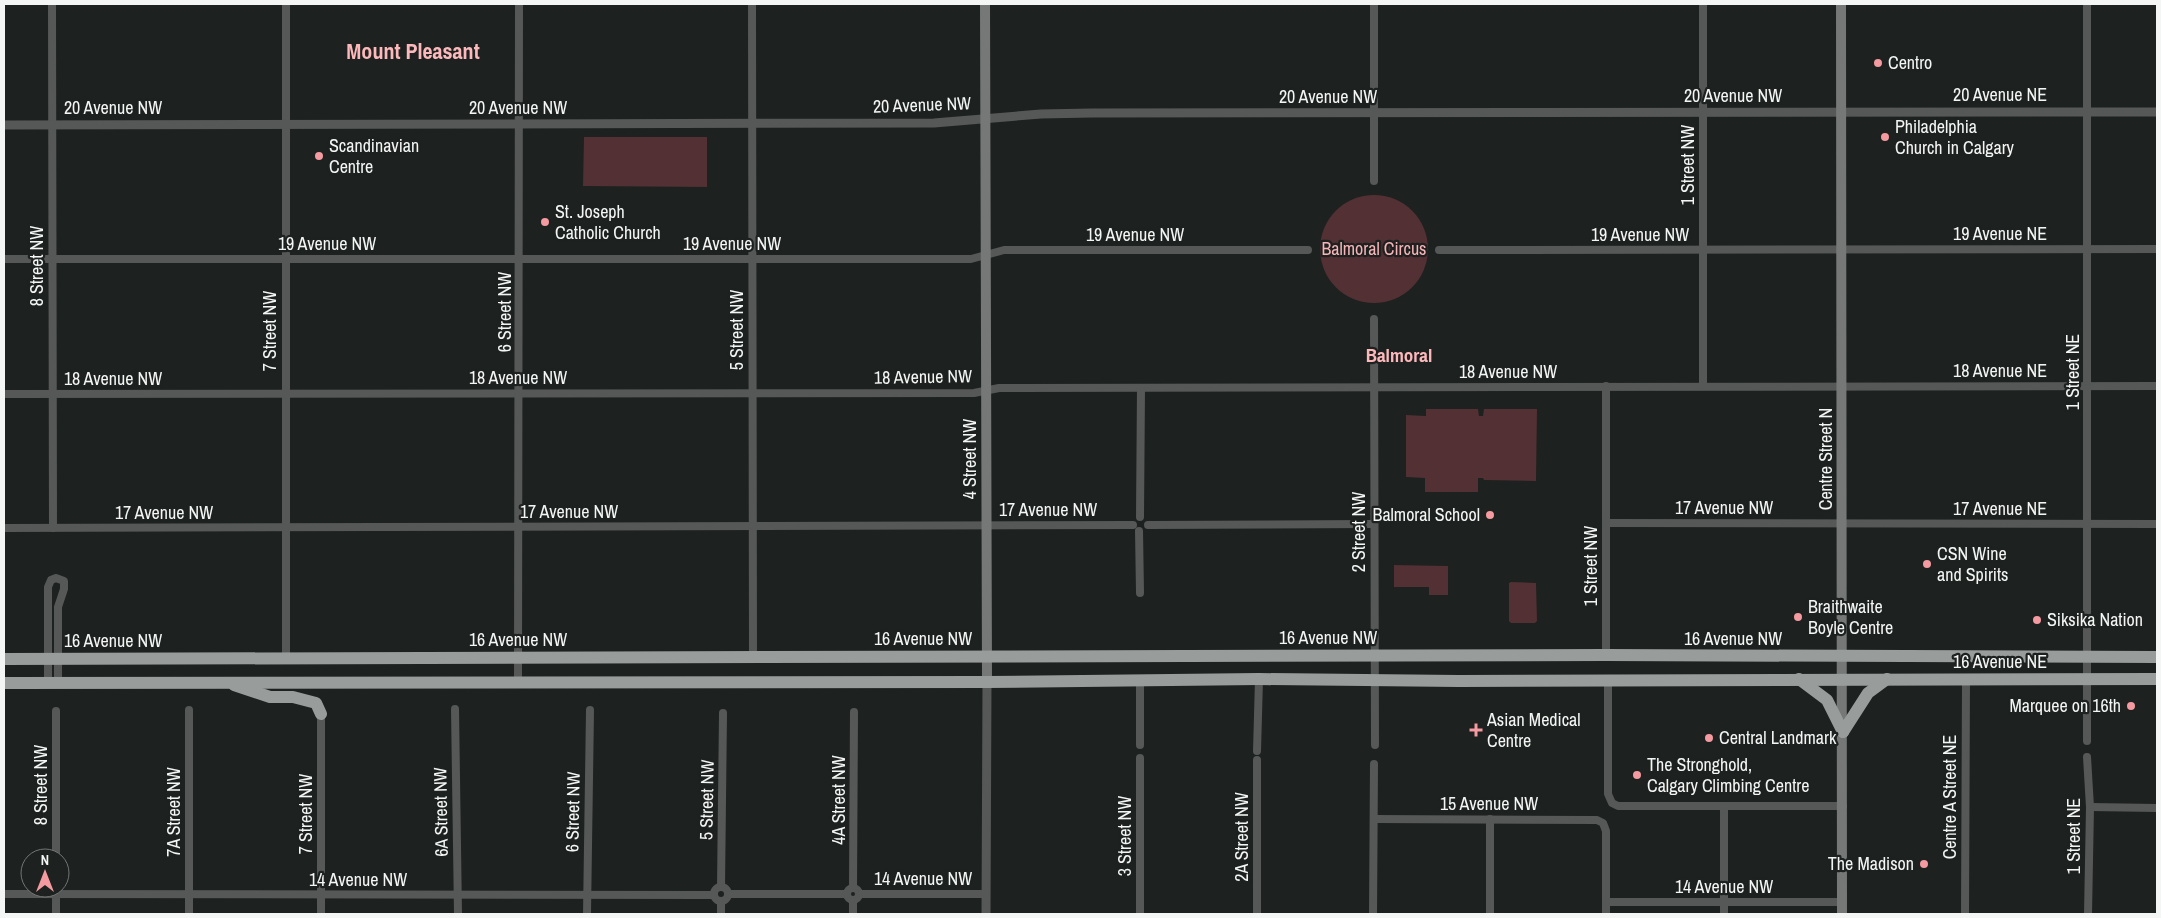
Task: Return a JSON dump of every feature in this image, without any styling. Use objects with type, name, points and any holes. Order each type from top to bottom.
[{"type":"highway","name":"16 Avenue NW","points":[[4,659],[1843,656]]},
{"type":"highway","name":"16 Avenue NE","points":[[1843,656],[2157,657]]},
{"type":"highway","points":[[4,683],[987,682],[1259,679],[1374,681],[1843,680]]},
{"type":"highway","points":[[1798,679],[1827,700],[1843,732]]},
{"type":"highway","points":[[1843,732],[1868,693],[1887,679]]},
{"type":"highway","name":"16 Avenue NE","points":[[1843,680],[2157,679]]},
{"type":"highway","points":[[227,682],[270,698],[306,700],[316,703],[321,714]]},
{"type":"main road","name":"4 Street NW","points":[[985,4],[987,682]]},
{"type":"main road","name":"Centre Street N","points":[[1842,4],[1842,914]]},
{"type":"street","name":"8 Street NW","points":[[52,4],[53,528]]},
{"type":"street","name":"7 Street NW","points":[[286,4],[286,658]]},
{"type":"street","name":"6 Street NW","points":[[518,681],[520,393],[519,4]]},
{"type":"street","name":"5 Street NW","points":[[752,4],[753,657]]},
{"type":"street","points":[[1374,4],[1374,181]]},
{"type":"street","name":"1 Street NW","points":[[1703,4],[1704,386]]},
{"type":"street","name":"1 Street NE","points":[[2087,4],[2087,740]]},
{"type":"street","name":"20 Avenue NW","points":[[4,124],[934,123],[986,118],[1092,113],[1842,112]]},
{"type":"street","name":"20 Avenue NE","points":[[1842,112],[2157,112]]},
{"type":"street","name":"19 Avenue NE","points":[[1842,249],[2157,249]]},
{"type":"street","name":"19 Avenue NW","points":[[1438,250],[1842,249]]},
{"type":"street","name":"19 Avenue NW","points":[[4,259],[971,259],[1004,250],[1308,250]]},
{"type":"street","name":"2 Street NW","points":[[1374,319],[1374,745]]},
{"type":"street","name":"1 Street NW","points":[[1606,386],[1606,655]]},
{"type":"street","name":"18 Avenue NE","points":[[1842,386],[2157,386]]},
{"type":"street","name":"18 Avenue NW","points":[[4,394],[974,393],[999,388],[1842,386]]},
{"type":"street","points":[[1140,517],[1141,388]]},
{"type":"street","points":[[1140,517],[1145,519],[1148,525]]},
{"type":"street","points":[[1140,517],[1135,520],[1140,593]]},
{"type":"street","name":"17 Avenue NW","points":[[1606,523],[1842,524]]},
{"type":"street","points":[[1148,525],[1374,524]]},
{"type":"street","name":"17 Avenue NE","points":[[1842,524],[2157,524]]},
{"type":"street","points":[[1136,528],[1145,530],[1148,525]]},
{"type":"street","name":"17 Avenue NW","points":[[4,528],[986,526],[1136,528]]},
{"type":"street","points":[[53,659],[58,607],[64,583],[56,578],[51,580],[48,587],[53,683]]},
{"type":"street","name":"2A Street NW","points":[[1256,914],[1259,679]]},
{"type":"street","points":[[1140,680],[1140,745]]},
{"type":"street","name":"Centre A Street NE","points":[[1966,680],[1966,914]]},
{"type":"street","points":[[1608,681],[1608,794],[1612,803],[1618,806],[1843,806]]},
{"type":"street","name":"4 Street NW","points":[[986,914],[987,682]]},
{"type":"street","name":"6A Street NW","points":[[455,709],[458,914]]},
{"type":"street","name":"7A Street NW","points":[[188,710],[189,914]]},
{"type":"street","name":"6 Street NW","points":[[587,914],[590,710]]},
{"type":"street","name":"8 Street NW","points":[[56,712],[56,848]]},
{"type":"street","name":"4A Street NW","points":[[853,888],[854,712]]},
{"type":"street","name":"5 Street NW","points":[[721,887],[723,713]]},
{"type":"street","name":"7 Street NW","points":[[321,714],[321,914]]},
{"type":"street","name":"1 Street NE","points":[[2087,757],[2090,807],[2088,914]]},
{"type":"street","name":"3 Street NW","points":[[1140,758],[1140,914]]},
{"type":"street","points":[[1373,914],[1374,764]]},
{"type":"street","points":[[1724,806],[1724,914]]},
{"type":"street","points":[[2090,807],[2157,808]]},
{"type":"street","name":"15 Avenue NW","points":[[1374,819],[1595,819],[1604,823],[1606,831],[1606,902]]},
{"type":"street","points":[[1490,819],[1490,914]]},
{"type":"street","points":[[721,887],[728,894],[721,901],[716,900],[713,895],[716,888],[721,887]]},
{"type":"street","points":[[847,894],[848,890],[857,889],[860,894],[857,900],[853,901]]},
{"type":"street","name":"14 Avenue NW","points":[[70,891],[321,895],[713,895]]},
{"type":"street","name":"14 Avenue NW","points":[[4,894],[20,893]]},
{"type":"street","points":[[728,894],[847,894]]},
{"type":"street","points":[[847,894],[850,900],[853,901]]},
{"type":"street","name":"14 Avenue NW","points":[[860,894],[986,894]]},
{"type":"street","points":[[56,898],[56,914]]},
{"type":"street","points":[[721,901],[721,914]]},
{"type":"street","points":[[853,901],[853,914]]},
{"type":"street","points":[[1606,902],[1606,914]]},
{"type":"street","name":"14 Avenue NW","points":[[1606,902],[1842,902]]},
{"type":"green space","points":[[584,137],[707,137],[707,187],[583,186]]},
{"type":"green space","name":"Balmoral Circus","points":[[1374,195],[1395,199],[1412,211],[1424,228],[1428,249],[1424,270],[1412,287],[1395,299],[1374,303],[1353,299],[1336,287],[1324,270],[1320,249],[1324,228],[1336,211],[1353,199]]},
{"type":"green space","points":[[1426,409],[1478,409],[1479,416],[1483,416],[1484,409],[1537,409],[1536,481],[1484,480],[1483,478],[1478,478],[1478,492],[1425,492],[1425,478],[1406,477],[1406,415],[1426,416]]},
{"type":"green space","points":[[1394,565],[1448,566],[1448,595],[1429,595],[1429,587],[1394,587]]},
{"type":"green space","points":[[1509,583],[1536,583],[1537,621],[1535,623],[1511,623],[1509,621]]},
{"type":"place","name":"Centro","points":[[1878,63]]},
{"type":"place","name":"Philadelphia Church in Calgary","points":[[1885,137]]},
{"type":"place","name":"Scandinavian Centre","points":[[319,156]]},
{"type":"place","name":"St. Joseph Catholic Church","points":[[545,222]]},
{"type":"place","name":"Balmoral School","points":[[1490,515]]},
{"type":"place","name":"CSN Wine and Spirits","points":[[1927,564]]},
{"type":"place","name":"Braithwaite Boyle Centre","points":[[1798,617]]},
{"type":"place","name":"Siksika Nation","points":[[2037,620]]},
{"type":"place","name":"Marquee on 16th","points":[[2131,706]]},
{"type":"place","name":"Asian Medical Centre","points":[[1476,730]]},
{"type":"place","name":"Central Landmark","points":[[1709,738]]},
{"type":"place","name":"The Stronghold, Calgary Climbing Centre","points":[[1637,775]]},
{"type":"place","name":"The Madison","points":[[1924,864]]},
{"type":"district","name":"Mount Pleasant","points":[[413,51]]},
{"type":"district","name":"Balmoral","points":[[1399,355]]}]
